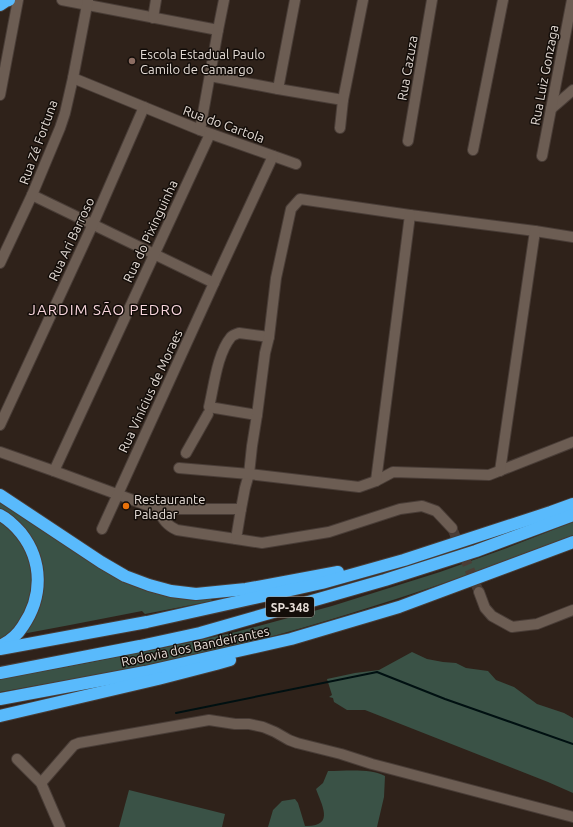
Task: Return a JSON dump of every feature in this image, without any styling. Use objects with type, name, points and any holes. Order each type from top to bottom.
[{"type":"highway","points":[[0,5],[9,0]]},
{"type":"highway","points":[[0,495],[101,562],[149,586],[171,591],[196,594],[246,589],[404,560]]},
{"type":"highway","points":[[0,649],[147,622],[322,583],[404,560],[573,504]]},
{"type":"highway","points":[[0,515],[6,518],[18,529],[28,542],[35,559],[37,575],[37,593],[33,608],[26,622],[20,631],[0,646]]},
{"type":"highway","name":"Rodovia dos Bandeirantes","points":[[0,673],[200,633],[385,580],[476,551],[573,515]]},
{"type":"highway","name":"Rodovia dos Bandeirantes","points":[[0,699],[145,672],[291,639],[399,607],[573,542]]},
{"type":"highway","points":[[0,716],[216,664],[291,639]]},
{"type":"street","points":[[0,95],[18,0]]},
{"type":"street","points":[[62,0],[87,3],[153,18],[218,30]]},
{"type":"street","points":[[153,18],[156,0]]},
{"type":"street","points":[[200,130],[224,0]]},
{"type":"street","points":[[278,89],[295,0]]},
{"type":"street","points":[[340,128],[343,100],[363,0]]},
{"type":"street","name":"Rua Cazuza","points":[[408,141],[432,0]]},
{"type":"street","points":[[473,150],[503,0]]},
{"type":"street","name":"Rua Luiz Gonzaga","points":[[542,156],[572,0]]},
{"type":"street","name":"Rua Zé Fortuna","points":[[0,263],[32,195],[60,128],[73,78],[87,3]]},
{"type":"street","points":[[210,76],[343,100]]},
{"type":"street","name":"Rua do Cartola","points":[[73,78],[210,134],[296,164]]},
{"type":"street","points":[[551,109],[573,90]]},
{"type":"street","name":"Rua Ari Barroso","points":[[0,425],[93,224],[144,107]]},
{"type":"street","name":"Rua do Pixinguinha","points":[[54,471],[210,134]]},
{"type":"street","name":"Rua Vinícius de Moraes","points":[[102,529],[214,283],[274,156]]},
{"type":"street","points":[[32,195],[214,283]]},
{"type":"street","points":[[236,539],[249,474],[252,446],[258,416],[265,353],[269,337],[276,278],[291,209],[300,199],[573,237]]},
{"type":"street","points":[[376,481],[410,215]]},
{"type":"street","points":[[500,471],[535,231]]},
{"type":"street","points":[[258,416],[209,407],[219,358],[231,337],[234,334],[239,333],[269,337]]},
{"type":"street","points":[[186,453],[208,414]]},
{"type":"street","points":[[179,468],[249,474],[359,487],[376,481],[393,472],[489,475],[573,442]]},
{"type":"street","points":[[0,452],[158,509],[241,509]]},
{"type":"street","points":[[158,509],[164,520],[171,527],[177,530],[262,543],[329,532],[400,508],[422,506],[436,511],[452,528]]},
{"type":"street","points":[[479,592],[485,608],[492,616],[512,627],[537,624],[573,610]]},
{"type":"street","points":[[41,783],[74,745],[209,720],[263,727],[297,743],[573,817]]},
{"type":"street","points":[[17,759],[41,783],[60,827]]},
{"type":"green space","points":[[0,500],[102,569],[184,598],[211,599],[212,601],[145,614],[142,611],[22,634],[40,566],[0,511]]},
{"type":"green space","points":[[0,521],[13,530],[25,546],[34,574],[32,598],[15,630],[0,640]]},
{"type":"green space","points":[[573,522],[573,535],[566,538],[444,583],[316,624],[238,645],[179,658],[0,692],[0,679],[186,643],[236,632],[332,606],[440,572]]},
{"type":"green space","points":[[412,652],[427,659],[456,663],[466,668],[488,671],[496,680],[514,687],[537,704],[564,713],[573,718],[573,793],[365,710],[347,710],[334,702],[333,698],[329,697],[332,695],[327,679],[379,670]]},
{"type":"green space","points":[[328,771],[365,771],[379,773],[385,776],[384,797],[377,827],[268,827],[273,810],[282,801],[295,799],[298,803],[305,826],[320,823],[324,814],[316,789],[323,783]]},
{"type":"green space","points":[[129,790],[225,814],[222,827],[119,827]]},
{"type":"waterway","points":[[176,713],[377,672],[445,699],[573,744]]},
{"type":"tunnel","points":[[452,528],[479,592]]},
{"type":"place","name":"Escola Estadual Paulo Camilo de Camargo","points":[[132,61]]},
{"type":"place","name":"Restaurante Paladar","points":[[126,506]]},
{"type":"district","name":"JARDIM SÃO PEDRO","points":[[106,309]]}]
